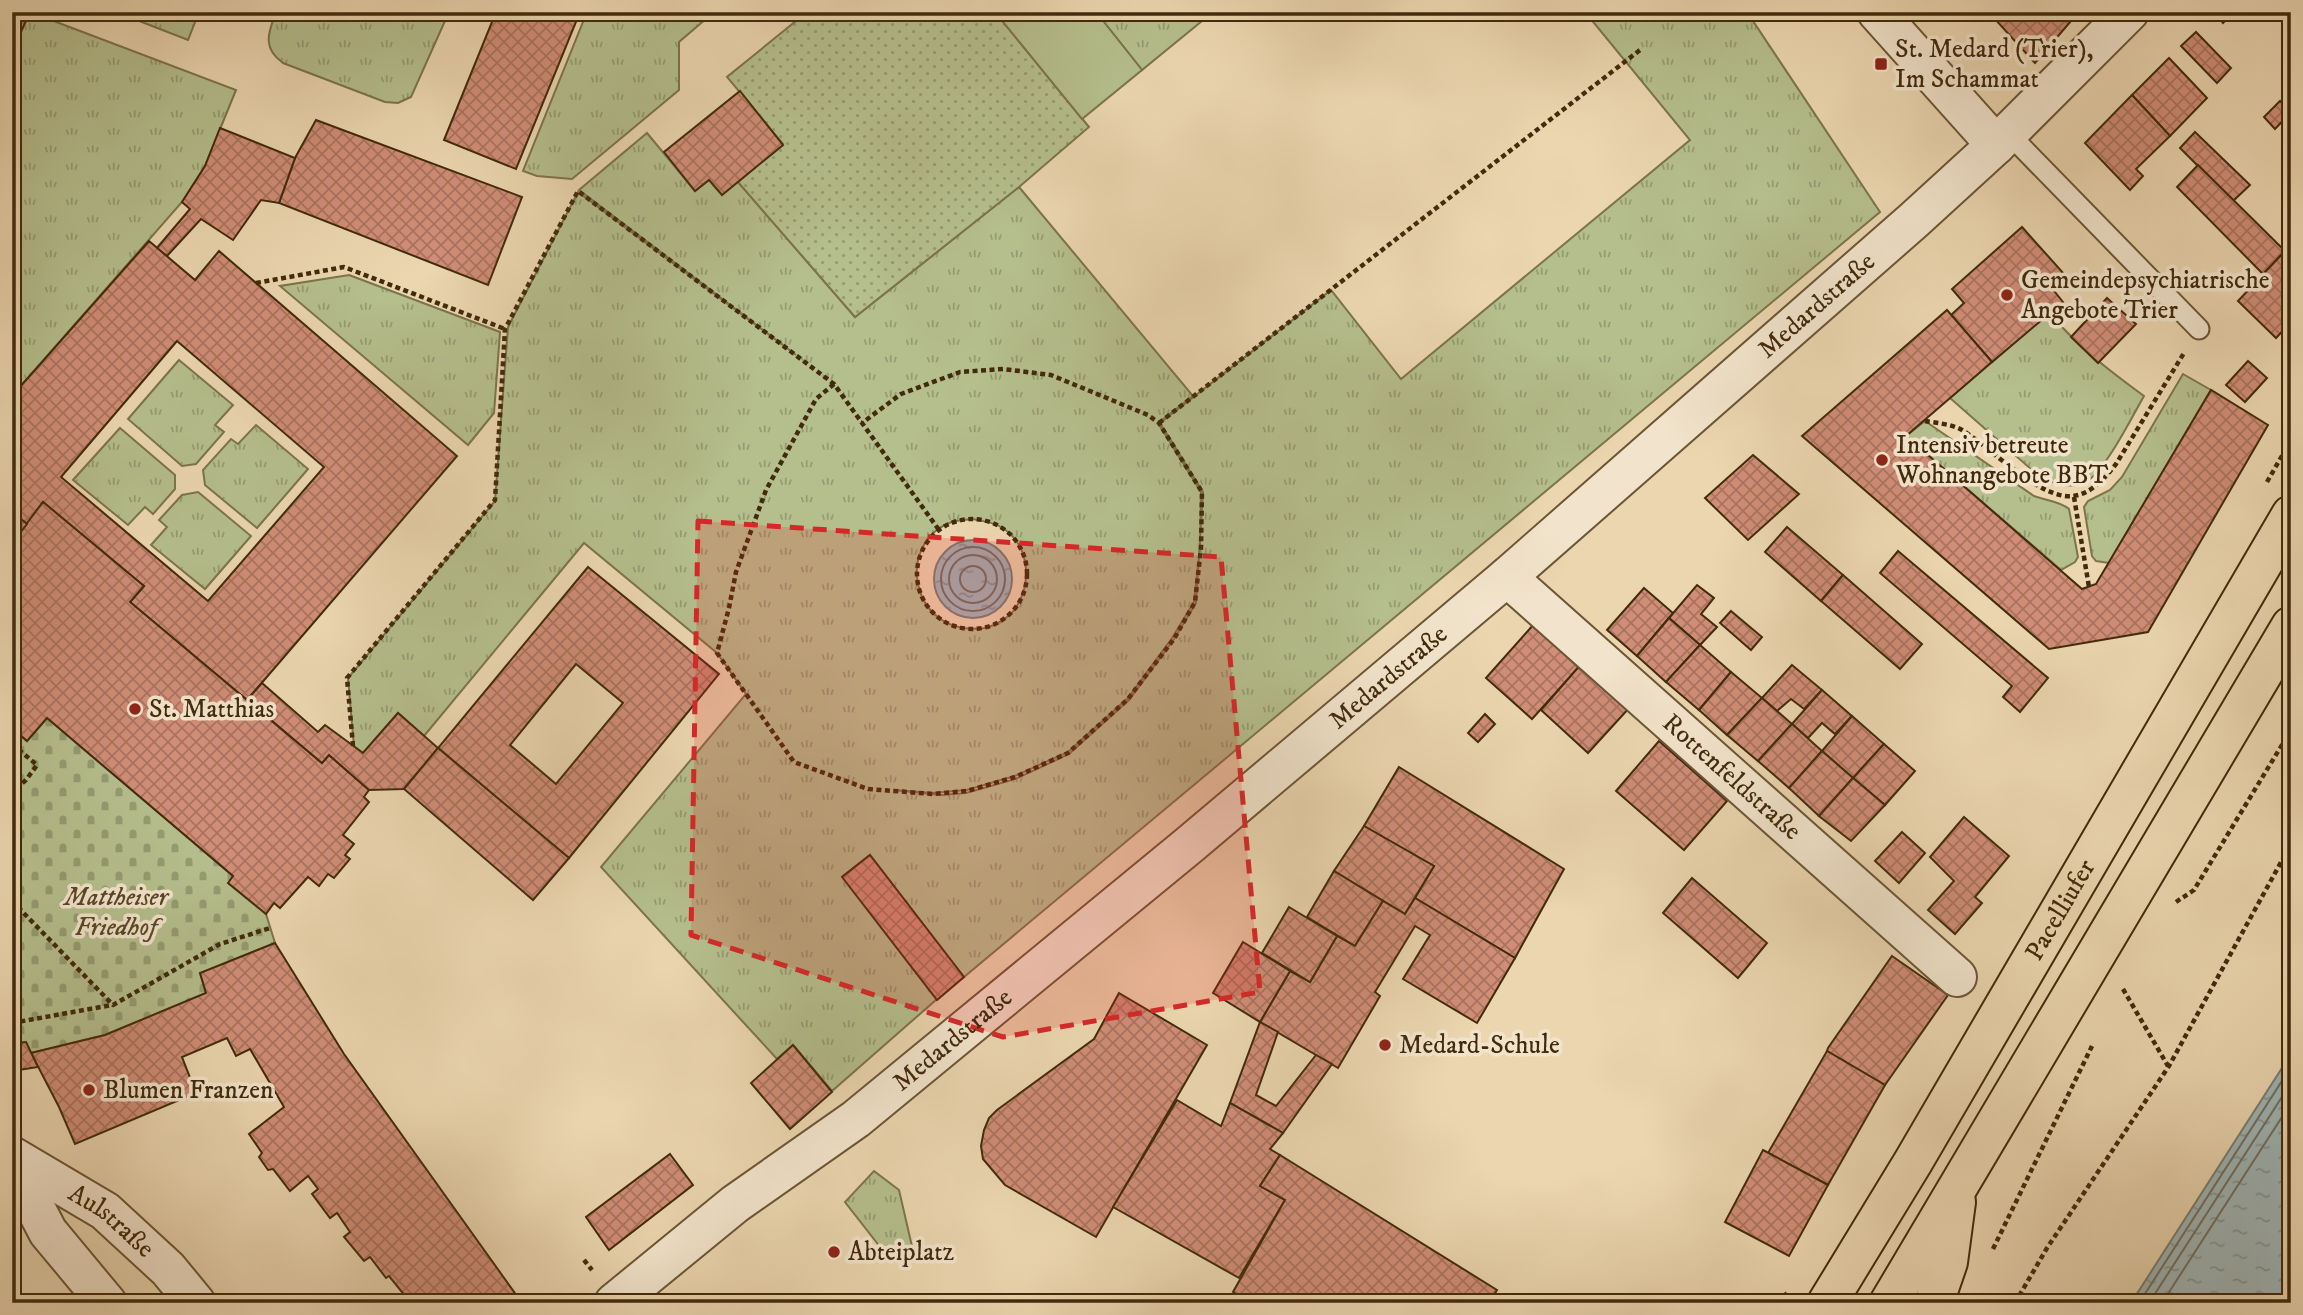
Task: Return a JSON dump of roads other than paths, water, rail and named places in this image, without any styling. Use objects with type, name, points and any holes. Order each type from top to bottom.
[{"type":"main road","name":"Pacelliufer","points":[[1827,1303],[1913,1162],[2291,515]]},
{"type":"main road","name":"Pacelliufer","points":[[1889,1303],[2291,626]]},
{"type":"main road","points":[[1934,1303],[1948,1262],[1958,1186]]},
{"type":"street","points":[[1877,12],[2002,139]]},
{"type":"street","name":"Medardstraße","points":[[614,1303],[735,1204],[856,1119],[1188,846],[1507,577],[1914,220],[2002,139],[2129,12]]},
{"type":"street","name":"Rottenfeldstraße","points":[[1507,577],[1957,977]]},
{"type":"street","name":"Aulstraße","points":[[12,1156],[105,1211],[168,1269],[196,1303]]},
{"type":"street","name":"Aulstraße","points":[[12,1163],[48,1232],[107,1303]]},
{"type":"lane","points":[[2002,139],[2199,329]]},
{"type":"water","points":[[965,540],[981,540],[995,546],[1006,557],[1012,571],[1012,587],[1006,601],[995,612],[981,618],[965,618],[951,612],[940,601],[934,587],[934,571],[940,557],[951,546]]},
{"type":"water","points":[[2291,1054],[2291,1303],[2131,1303]]},
{"type":"place","name":"St. Medard (Trier), Im Schammat","points":[[1881,64]]},
{"type":"place","name":"Gemeindepsychiatrische Angebote Trier","points":[[2007,295]]},
{"type":"place","name":"Intensiv betreute Wohnangebote BBT","points":[[1882,460]]},
{"type":"place","name":"St. Matthias","points":[[135,709]]},
{"type":"place","name":"Medard-Schule","points":[[1385,1045]]},
{"type":"place","name":"Blumen Franzen","points":[[89,1090]]},
{"type":"place","name":"Abteiplatz","points":[[834,1252]]},
{"type":"park label","name":"Mattheiser Friedhof","points":[[116,912]]}]
